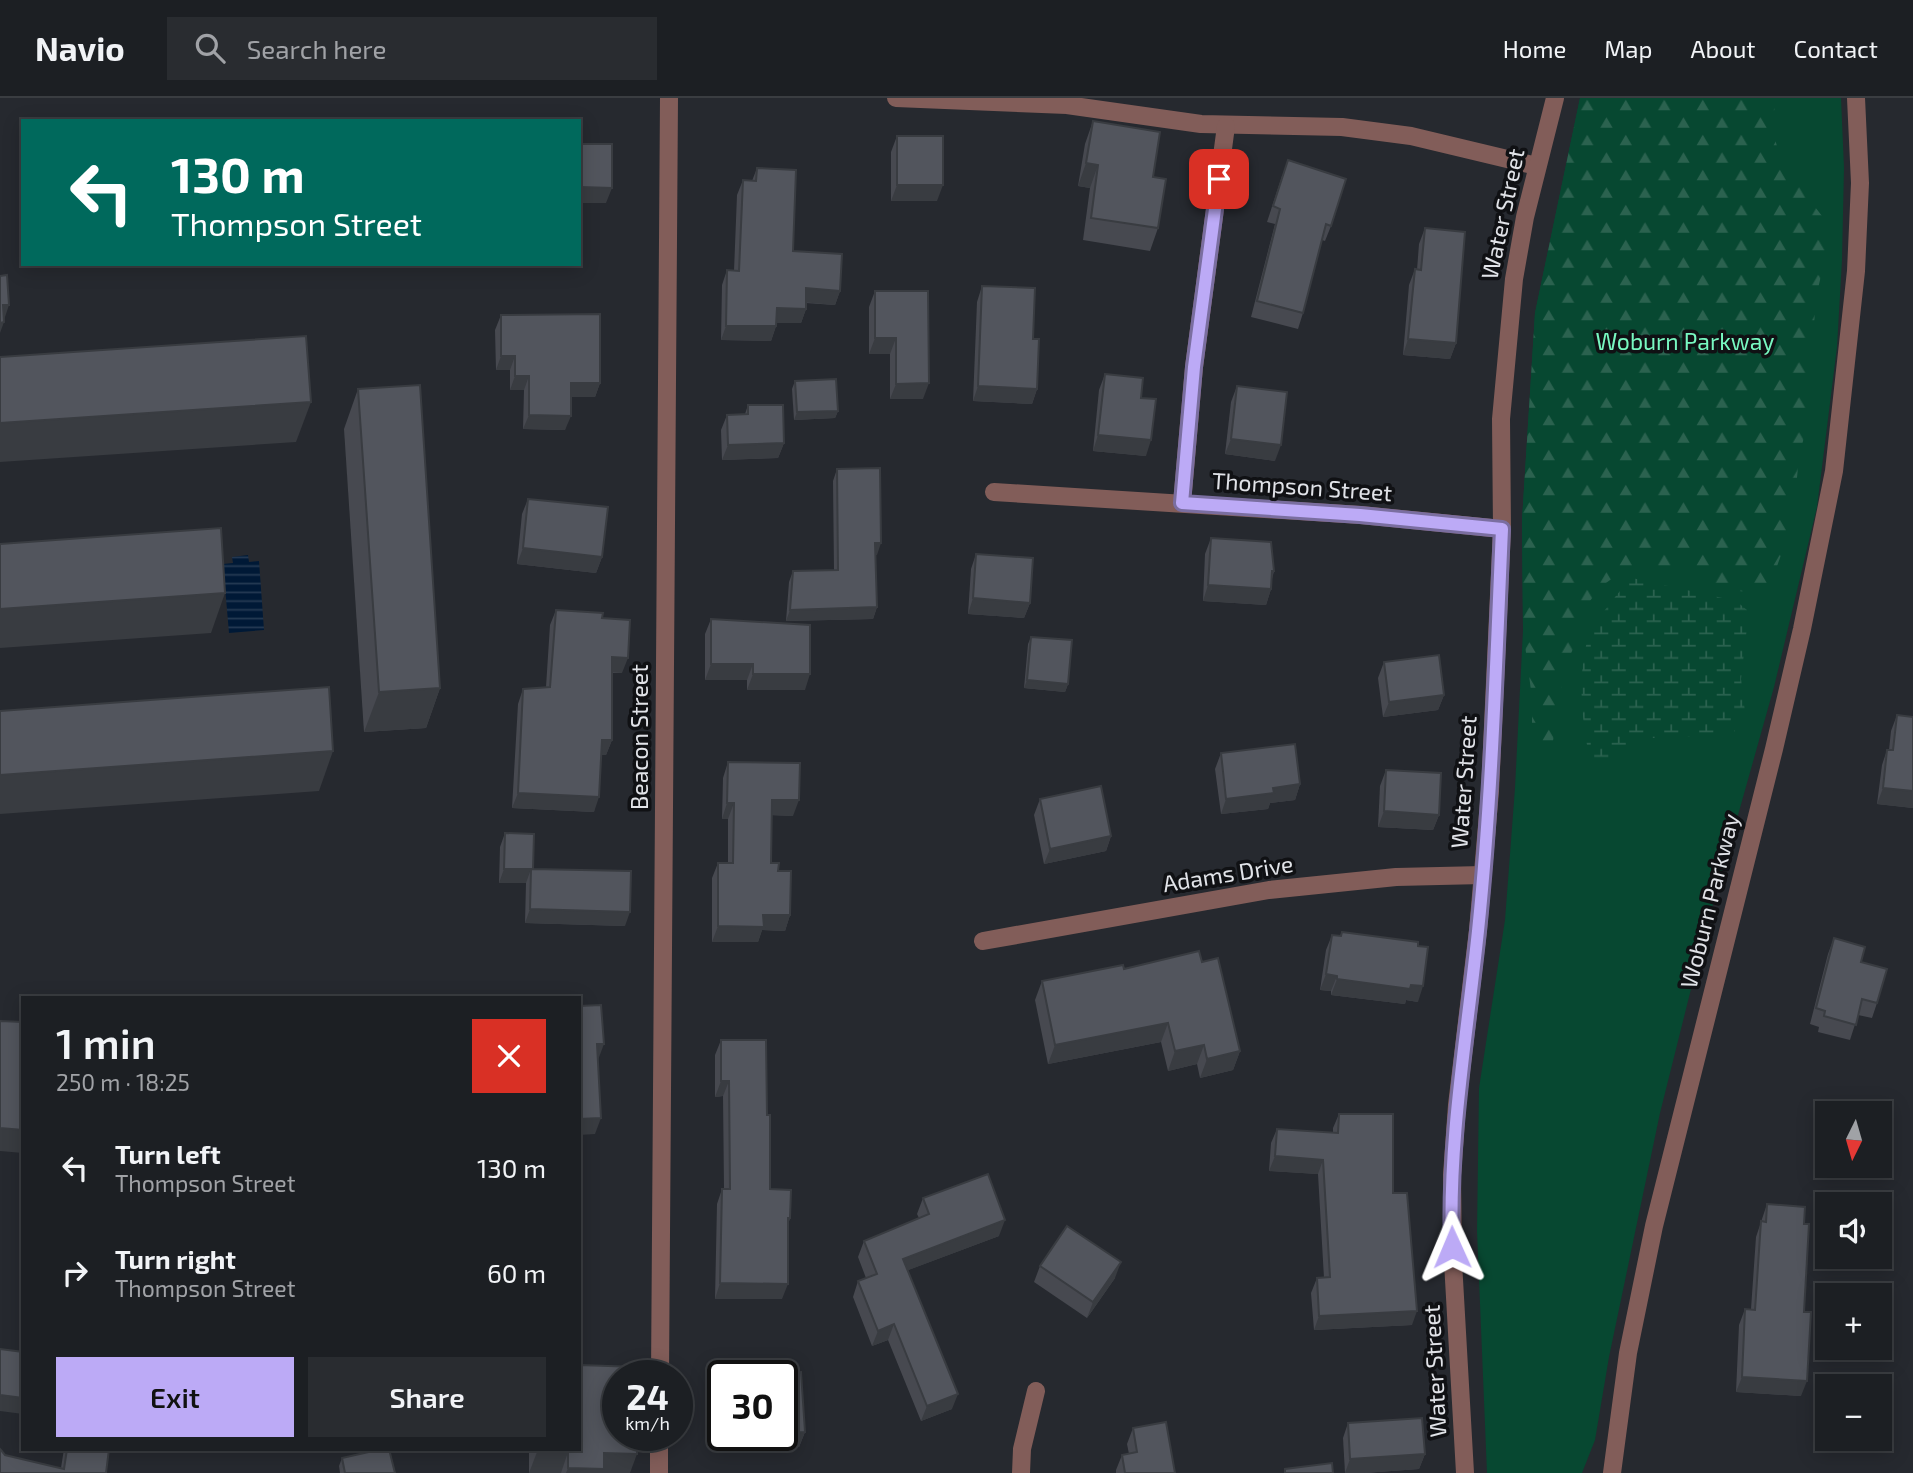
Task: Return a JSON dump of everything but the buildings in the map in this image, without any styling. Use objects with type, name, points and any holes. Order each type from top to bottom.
[{"type":"street","name":"Beacon Street","points":[[660,1360],[669,98]]},
{"type":"street","points":[[897,98],[1067,105],[1226,126],[1342,127],[1411,136],[1537,166]]},
{"type":"street","name":"Water Street","points":[[1465,1473],[1453,1262],[1452,1175],[1490,791],[1502,529],[1501,419],[1509,316],[1518,251],[1555,98]]},
{"type":"street","name":"Woburn Parkway","points":[[1612,1473],[1628,1353],[1654,1226],[1774,749],[1834,471],[1856,271],[1860,183],[1856,98]]},
{"type":"street","name":"Thompson Street","points":[[1182,503],[1194,367],[1226,126]]},
{"type":"street","name":"Thompson Street","points":[[995,492],[1360,515],[1502,529]]},
{"type":"street","name":"Adams Drive","points":[[984,941],[1269,891],[1396,877],[1482,875]]},
{"type":"street","points":[[1021,1473],[1023,1449],[1036,1391]]},
{"type":"street","name":"Woburn Parkway","points":[[1599,1473],[1618,1421]]},
{"type":"street","points":[[659,1451],[659,1473]]},
{"type":"green space","name":"Woburn Parkway","points":[[1580,98],[1841,98],[1844,168],[1837,347],[1817,507],[1774,687],[1706,929],[1660,1113],[1609,1357],[1595,1440],[1582,1473],[1487,1473],[1477,1231],[1479,1088],[1505,920],[1515,788],[1523,630],[1522,520],[1535,313]]},
{"type":"green space","points":[[1580,98],[1775,98],[1773,132],[1782,164],[1822,216],[1826,254],[1817,293],[1810,364],[1812,405],[1799,457],[1795,498],[1786,541],[1776,569],[1759,593],[1717,589],[1705,585],[1685,570],[1646,564],[1617,575],[1599,588],[1590,601],[1565,667],[1552,747],[1545,758],[1535,749],[1532,724],[1532,698],[1523,630],[1522,520],[1535,313]]},
{"type":"green space","points":[[1632,578],[1736,601],[1747,610],[1741,679],[1745,712],[1734,732],[1718,738],[1676,736],[1641,739],[1628,750],[1600,762],[1589,755],[1583,714],[1582,673],[1586,646],[1599,619]]},
{"type":"water","points":[[248,555],[249,562],[259,561],[264,630],[229,633],[223,564],[233,563],[232,557]]},
{"type":"route","points":[[1219,179],[1194,367],[1182,503],[1360,515],[1502,529],[1490,791],[1478,930],[1457,1105],[1452,1175],[1452,1247]]}]
